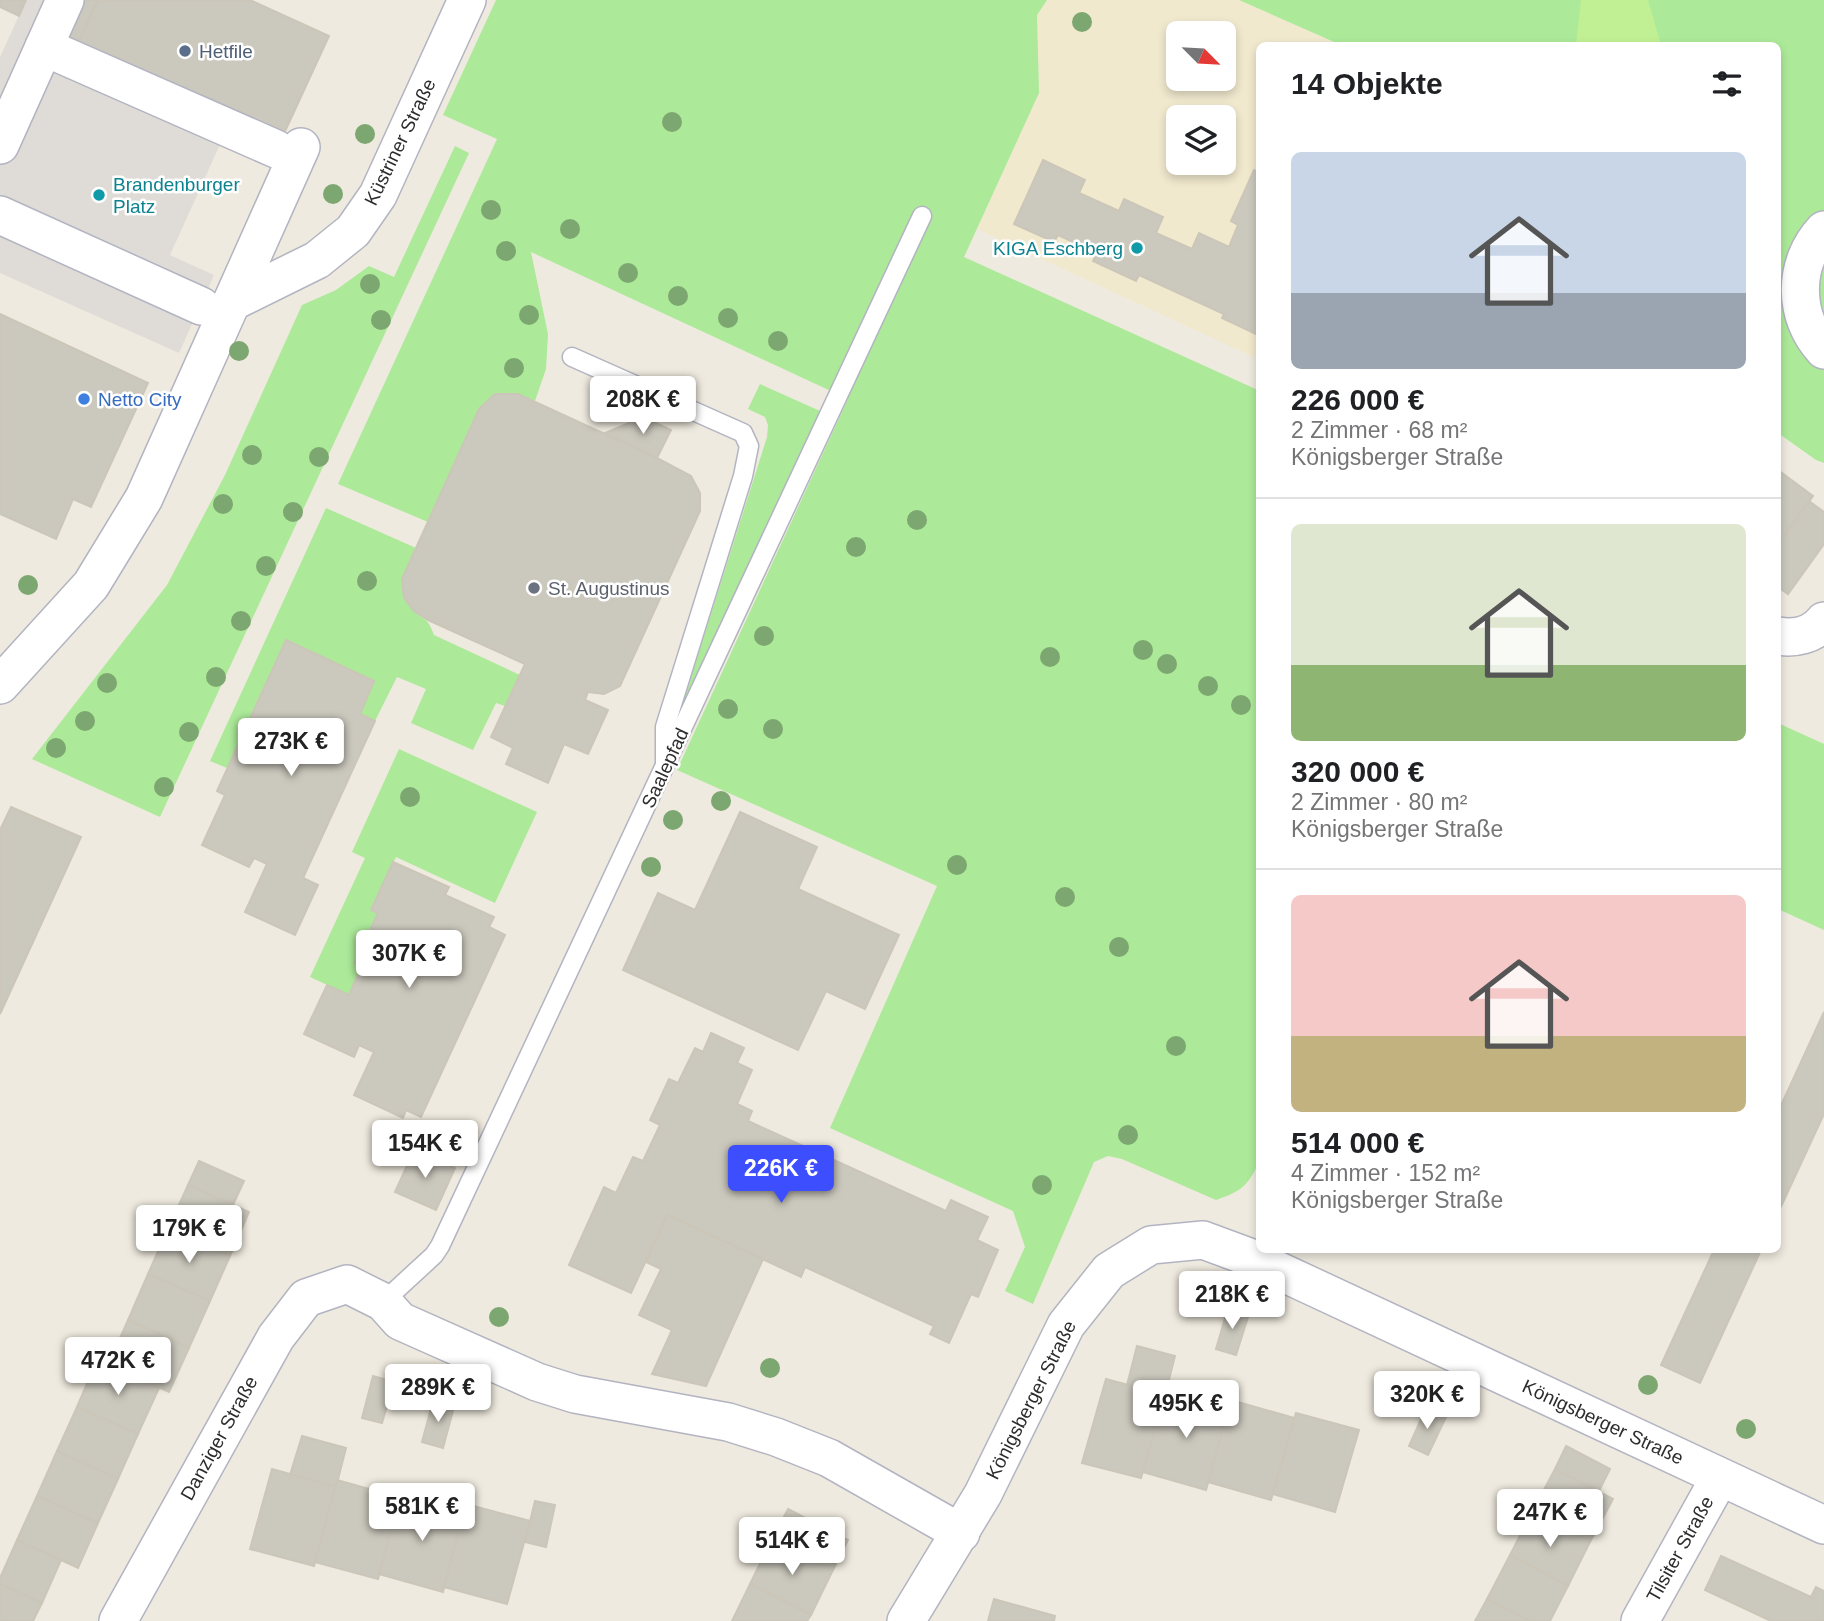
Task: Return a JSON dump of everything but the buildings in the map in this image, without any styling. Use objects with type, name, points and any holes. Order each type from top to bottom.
[{"type":"street","points":[[0,145],[65,0]]},
{"type":"street","name":"Küstriner Straße","points":[[217,304],[317,260],[353,231],[378,195],[467,0]]},
{"type":"street","points":[[0,685],[91,584],[144,498],[217,304],[289,148],[44,47]]},
{"type":"street","points":[[0,215],[217,304]]},
{"type":"street","points":[[1824,230],[1808,252],[1800,289],[1806,321],[1824,351]]},
{"type":"street","points":[[1781,636],[1791,638],[1817,629],[1824,621]]},
{"type":"street","name":"Königsberger Straße","points":[[906,1621],[961,1533],[1066,1325],[1109,1271],[1151,1245],[1203,1240],[1254,1245]]},
{"type":"street","name":"Königsberger Straße","points":[[1270,1253],[1720,1477],[1824,1525]]},
{"type":"street","name":"Danziger Straße","points":[[118,1621],[276,1337],[306,1298],[346,1284],[383,1302]]},
{"type":"street","points":[[383,1302],[400,1321],[537,1382],[575,1394],[728,1422],[829,1458],[961,1533]]},
{"type":"street","name":"Tilsiter Straße","points":[[1640,1621],[1720,1477]]},
{"type":"lane","name":"Saalepfad","points":[[383,1302],[434,1255],[440,1246],[922,216]]},
{"type":"lane","points":[[572,357],[743,433],[749,446],[743,476],[665,727],[665,769]]},
{"type":"shaded area","name":"Brandenburger Platz","points":[[26,0],[98,0],[222,140],[170,255],[214,275],[179,353],[0,273],[0,57]]},
{"type":"shaded area","points":[[1047,0],[1239,0],[1334,42],[1256,42],[1256,358],[977,229],[1039,93],[1037,15]]},
{"type":"green space","points":[[496,0],[1047,0],[1037,15],[1039,93],[964,257],[1256,389],[1256,1168],[1243,1186],[1216,1200],[1122,1159],[1108,1156],[1094,1162],[1033,1304],[1005,1291],[1025,1247],[1013,1211],[830,1128],[937,886],[677,770],[848,399],[531,252],[548,334],[546,369],[535,401],[518,394],[495,394],[428,522],[338,484],[497,139],[443,115]]},
{"type":"green space","points":[[1239,0],[1824,0],[1824,463],[1781,435],[1781,42],[1334,42]]},
{"type":"green space","points":[[1581,0],[1648,0],[1660,42],[1576,42]]},
{"type":"green space","points":[[455,146],[469,153],[160,817],[32,759],[167,585],[225,475],[302,305],[336,290],[369,266],[394,277]]},
{"type":"green space","points":[[760,384],[820,411],[682,706],[767,437],[768,425],[765,417],[748,409]]},
{"type":"green space","points":[[326,508],[416,548],[404,580],[407,603],[427,622],[434,635],[520,675],[505,706],[496,703],[473,750],[411,723],[426,689],[397,677],[375,721],[360,714],[374,681],[286,640],[227,768],[210,761]]},
{"type":"green space","points":[[1781,724],[1824,744],[1824,930],[1781,910]]},
{"type":"green space","points":[[399,749],[537,812],[495,903],[396,857],[372,909],[378,913],[356,963],[362,966],[349,995],[310,977],[365,858],[352,852]]},
{"type":"place","name":"Hetfile","points":[[185,51]]},
{"type":"place","name":"Brandenburger Platz","points":[[99,195]]},
{"type":"place","name":"KIGA Eschberg","points":[[1137,248]]},
{"type":"place","name":"Netto City","points":[[84,399]]},
{"type":"place","name":"St. Augustinus","points":[[534,588]]}]
